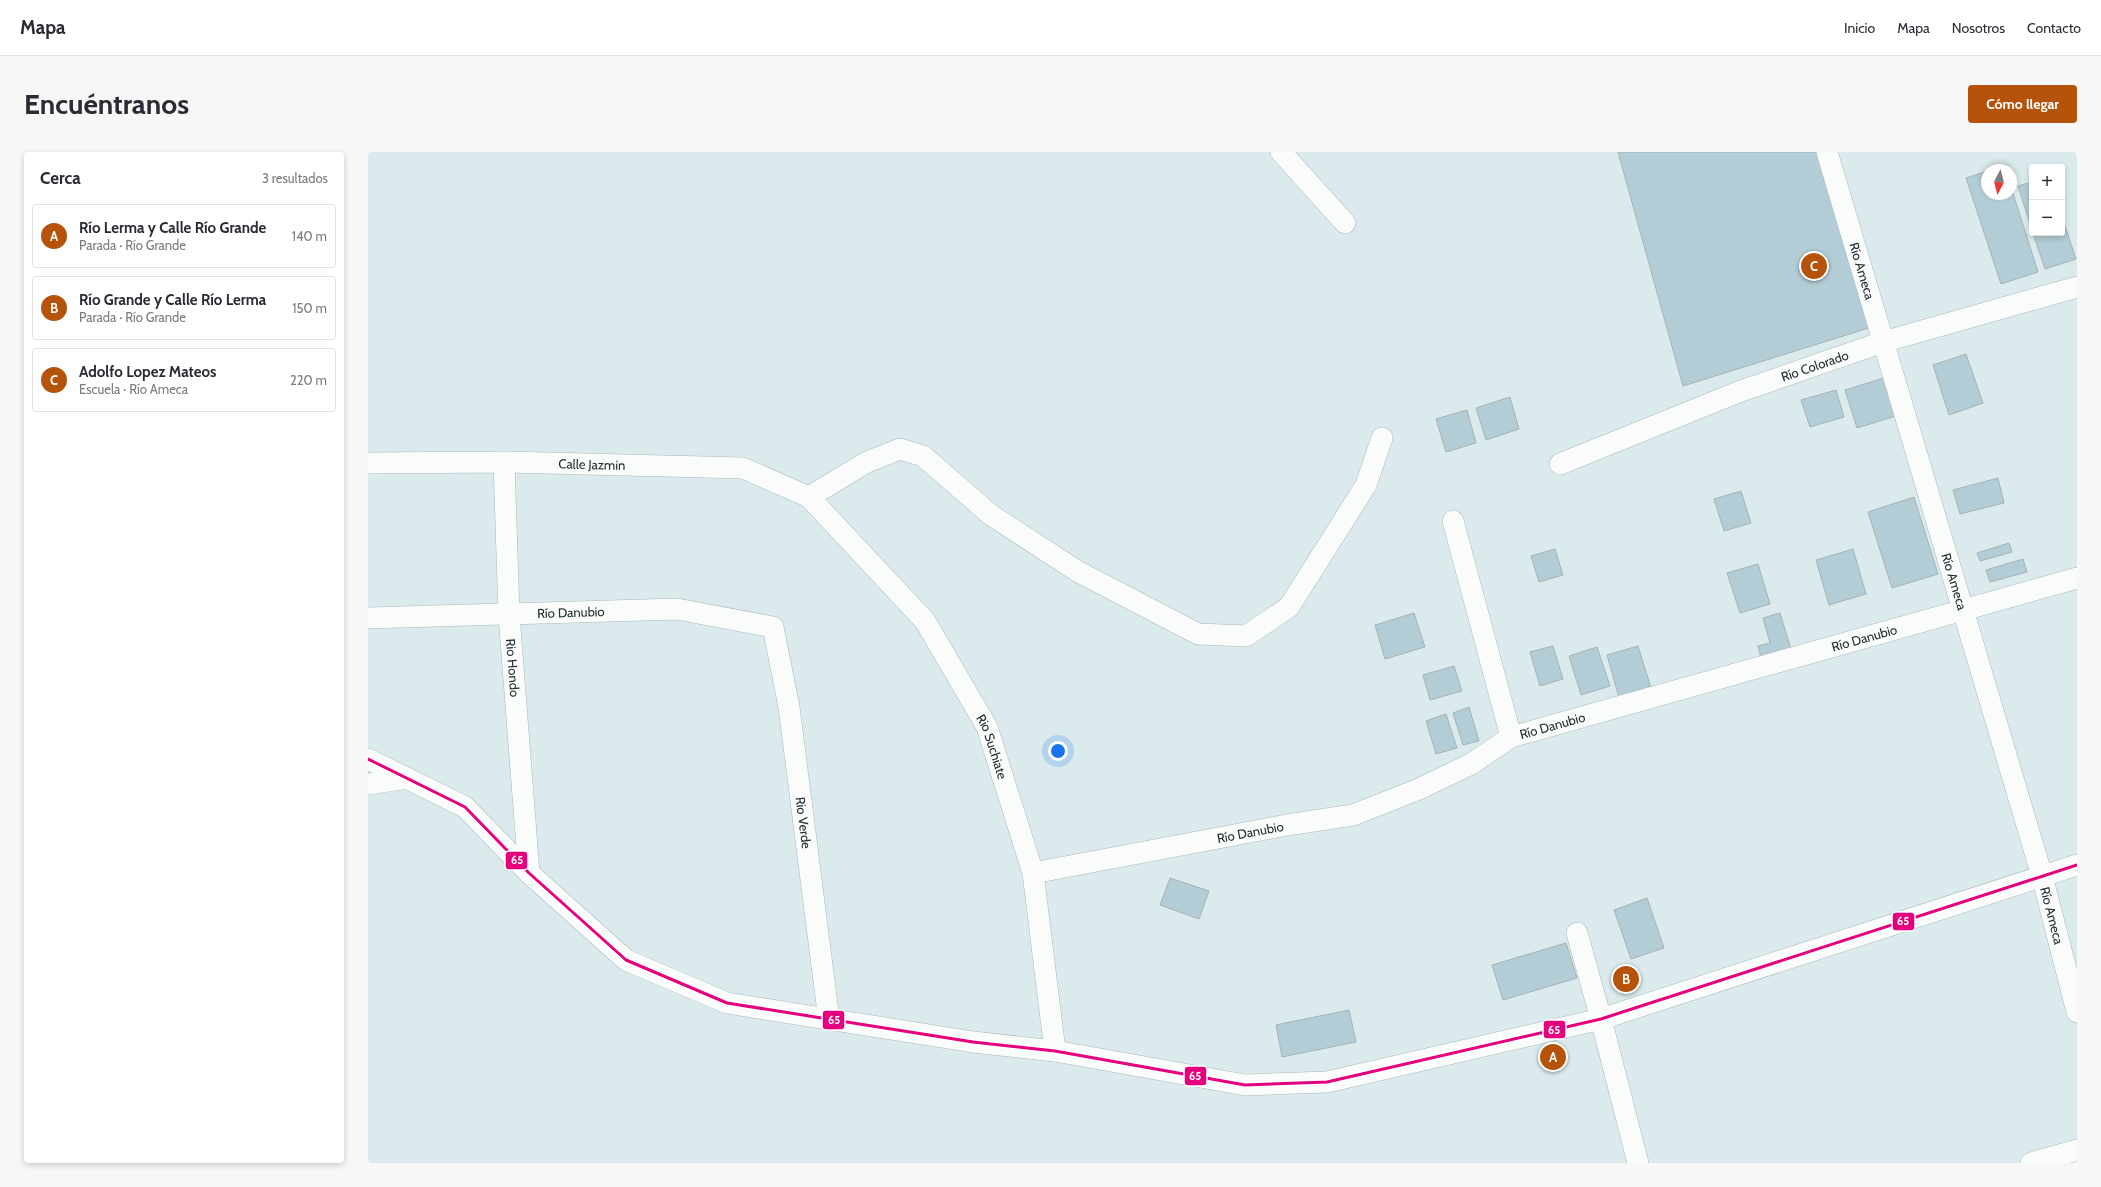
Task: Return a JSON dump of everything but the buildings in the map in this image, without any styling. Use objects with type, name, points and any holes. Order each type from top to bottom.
[{"type":"street","points":[[1281,152],[1345,223]]},
{"type":"street","name":"Río Ameca","points":[[1827,152],[2042,876],[2077,1012]]},
{"type":"street","name":"Río Colorado","points":[[1560,464],[1741,391],[1883,342],[2077,287]]},
{"type":"street","points":[[809,497],[867,462],[900,449],[923,456],[992,515],[1077,571],[1198,634],[1246,636],[1289,608],[1366,485],[1382,438]]},
{"type":"street","name":"Calle Jazmin","points":[[368,464],[504,462],[743,468],[809,497]]},
{"type":"street","name":"Rio Hondo","points":[[504,462],[509,615],[529,873]]},
{"type":"street","name":"Rio Suchiate","points":[[809,497],[925,621],[987,727],[1033,873],[1054,1052]]},
{"type":"street","points":[[1453,521],[1511,737]]},
{"type":"street","name":"Río Danubio","points":[[1033,873],[1288,825],[1353,815],[1420,789],[1471,764],[1511,737],[1964,611],[2077,578]]},
{"type":"street","name":"Río Danubio","points":[[368,618],[677,609],[773,627]]},
{"type":"street","name":"Rio Verde","points":[[773,627],[789,707],[829,1020]]},
{"type":"street","points":[[368,759],[465,807],[529,873],[626,960],[727,1003],[973,1042],[1054,1052],[1245,1085],[1327,1082],[1602,1019],[2077,865]]},
{"type":"street","points":[[368,784],[407,778]]},
{"type":"street","points":[[1577,933],[1602,1019],[1638,1163]]},
{"type":"street","points":[[2031,1163],[2077,1150]]},
{"type":"transit line","name":"65","points":[[368,759],[465,807],[529,873],[626,960],[727,1003],[973,1042],[1055,1051],[1245,1085],[1327,1082],[1601,1019],[2077,865]]},
{"type":"place","name":"Adolfo Lopez Mateos","points":[[1814,266]]},
{"type":"place","name":"Río Grande y Calle Río Lerma","points":[[1626,979]]},
{"type":"place","name":"Río Lerma y Calle Río Grande","points":[[1553,1057]]}]
